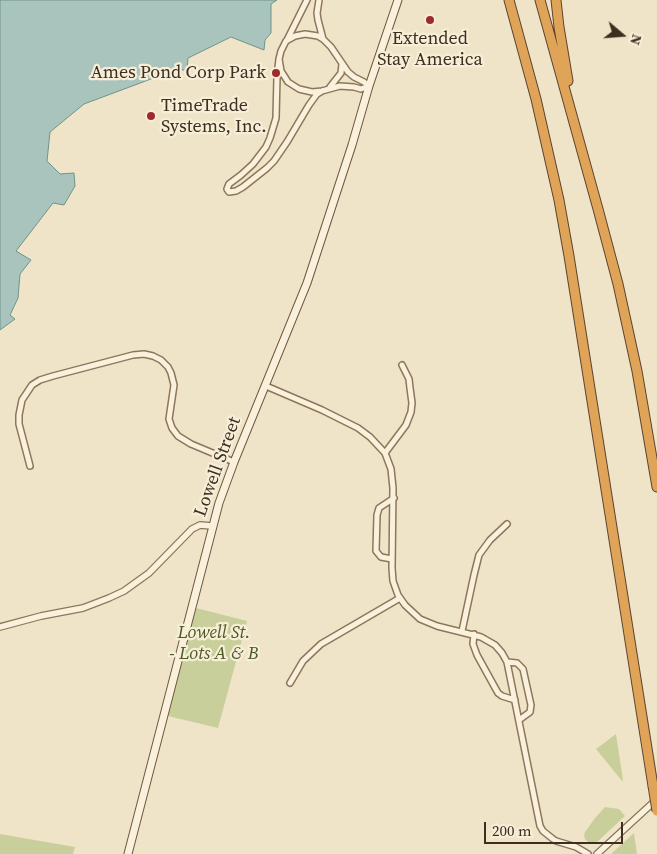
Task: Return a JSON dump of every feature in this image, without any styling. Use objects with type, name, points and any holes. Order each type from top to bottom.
[{"type":"highway","points":[[509,0],[536,99],[559,200],[657,811]]},
{"type":"highway","points":[[540,0],[624,309],[639,380],[657,487]]},
{"type":"highway","points":[[556,0],[561,44],[576,131]]},
{"type":"main road","name":"Lowell Street","points":[[128,854],[219,502],[312,269],[352,145],[364,100],[398,0]]},
{"type":"street","points":[[307,0],[281,51],[277,77],[276,118],[270,138],[263,152],[253,164],[229,184],[227,189],[229,192],[243,187],[274,161],[317,94],[334,84],[340,75],[342,64]]},
{"type":"street","points":[[319,0],[317,13],[323,39],[354,77],[369,86]]},
{"type":"street","points":[[286,41],[295,36],[305,34],[311,34],[323,39]]},
{"type":"street","points":[[279,59],[281,71],[288,82],[305,91],[312,92],[340,86],[361,89],[369,86]]},
{"type":"street","points":[[30,466],[19,424],[19,415],[22,400],[32,385],[53,376],[133,355],[144,354],[161,360],[171,373],[174,385],[170,419],[172,428],[178,436],[191,444],[234,462]]},
{"type":"street","points":[[385,453],[406,425],[411,412],[412,403],[409,379],[402,364]]},
{"type":"street","points":[[266,386],[358,428],[370,437],[385,453],[391,469],[394,498],[393,581],[400,598],[420,619],[437,626],[474,634],[486,639],[496,647],[507,662],[540,826],[552,839],[576,846],[588,854]]},
{"type":"street","points":[[392,559],[380,556],[376,552],[377,515],[379,508],[394,498]]},
{"type":"street","points":[[462,631],[478,559],[487,544],[507,524]]},
{"type":"street","points":[[0,627],[41,616],[83,608],[110,598],[124,591],[149,573],[192,529],[200,525],[212,526]]},
{"type":"street","points":[[290,683],[299,666],[315,648],[400,598]]},
{"type":"street","points":[[474,634],[473,644],[477,655],[498,693],[515,700]]},
{"type":"street","points":[[507,662],[517,663],[523,669],[531,705],[530,712],[519,720]]},
{"type":"street","points":[[597,854],[657,798]]},
{"type":"green space","name":"Lowell St. - Lots A & B","points":[[196,608],[247,621],[218,728],[168,716]]},
{"type":"green space","points":[[616,734],[623,780],[622,781],[596,749]]},
{"type":"green space","points":[[605,807],[619,809],[625,816],[597,842],[594,844],[589,843],[585,839],[585,832]]},
{"type":"green space","points":[[634,833],[637,854],[611,854]]},
{"type":"green space","points":[[0,834],[75,847],[73,854],[0,854]]},
{"type":"water","points":[[0,0],[277,0],[271,4],[271,33],[265,40],[264,50],[231,37],[188,58],[187,70],[175,70],[84,104],[50,132],[47,161],[60,174],[74,173],[75,186],[64,205],[53,203],[16,251],[31,260],[20,274],[18,298],[10,315],[15,319],[0,330]]},
{"type":"place","name":"Extended Stay America","points":[[430,20]]},
{"type":"place","name":"Ames Pond Corp Park","points":[[276,73]]},
{"type":"place","name":"TimeTrade Systems, Inc.","points":[[151,116]]}]
